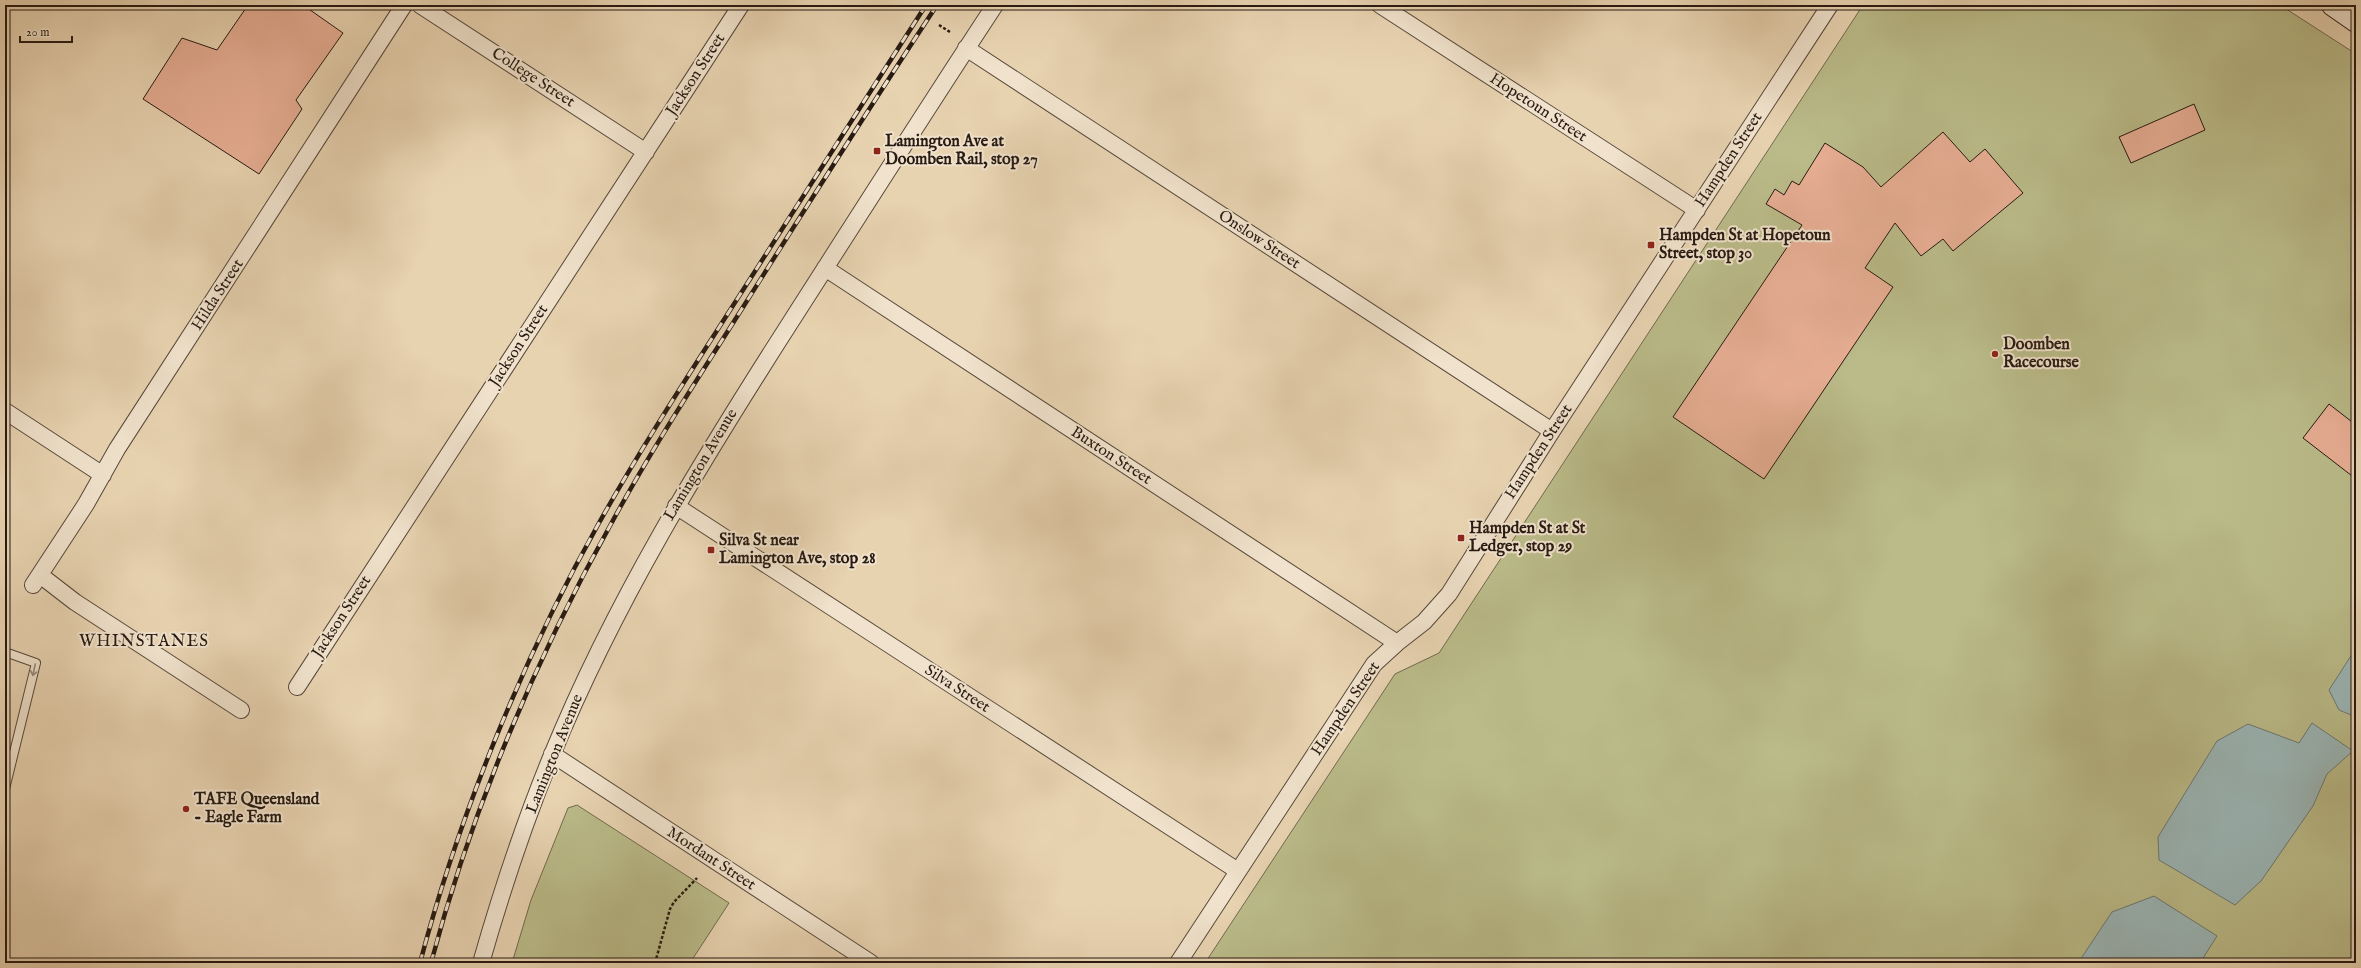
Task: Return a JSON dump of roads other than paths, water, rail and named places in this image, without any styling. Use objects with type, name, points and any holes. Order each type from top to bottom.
[{"type":"main road","points":[[2333,5],[2356,21]]},
{"type":"street","name":"Hilda Street","points":[[241,710],[75,602],[36,580],[404,5]]},
{"type":"street","name":"College Street","points":[[420,5],[646,152]]},
{"type":"street","name":"Jackson Street","points":[[297,687],[741,5]]},
{"type":"street","name":"Lamington Avenue","points":[[481,963],[510,869],[552,754],[593,664],[676,506],[825,268],[995,5]]},
{"type":"street","name":"Hopetoun Street","points":[[1380,5],[1697,210]]},
{"type":"street","name":"Hampden Street","points":[[1178,963],[1374,664],[1397,643],[1424,622],[1449,594],[1552,431],[1830,5]]},
{"type":"street","name":"Onslow Street","points":[[966,48],[1552,431]]},
{"type":"street","name":"Buxton Street","points":[[825,268],[1397,643]]},
{"type":"street","points":[[5,411],[103,474]]},
{"type":"street","name":"Silva Street","points":[[676,506],[1238,871]]},
{"type":"street","name":"Mordant Street","points":[[552,754],[870,963]]},
{"type":"lane","points":[[5,652],[36,663],[5,788]]},
{"type":"water","points":[[2356,648],[2356,717],[2339,710],[2329,690]]},
{"type":"water","points":[[2312,723],[2353,751],[2327,774],[2313,806],[2261,881],[2235,905],[2159,860],[2158,837],[2217,741],[2248,724],[2299,743]]},
{"type":"water","points":[[2154,896],[2217,936],[2200,963],[2078,963],[2112,912]]},
{"type":"railway","points":[[420,963],[454,851],[496,737],[545,627],[571,574],[631,467],[665,412],[926,5]]},
{"type":"railway","points":[[431,963],[447,906],[485,794],[531,683],[583,576],[627,496],[676,413],[888,79],[937,5]]},
{"type":"place","name":"Lamington Ave at Doomben Rail, stop 27","points":[[877,151]]},
{"type":"place","name":"Hampden St at Hopetoun Street, stop 30","points":[[1651,245]]},
{"type":"place","name":"Doomben Racecourse","points":[[1995,354]]},
{"type":"place","name":"Hampden St at St Ledger, stop 29","points":[[1461,538]]},
{"type":"place","name":"Silva St near Lamington Ave, stop 28","points":[[711,550]]},
{"type":"place","name":"TAFE Queensland - Eagle Farm","points":[[186,809]]},
{"type":"district","name":"WHINSTANES","points":[[144,641]]}]
